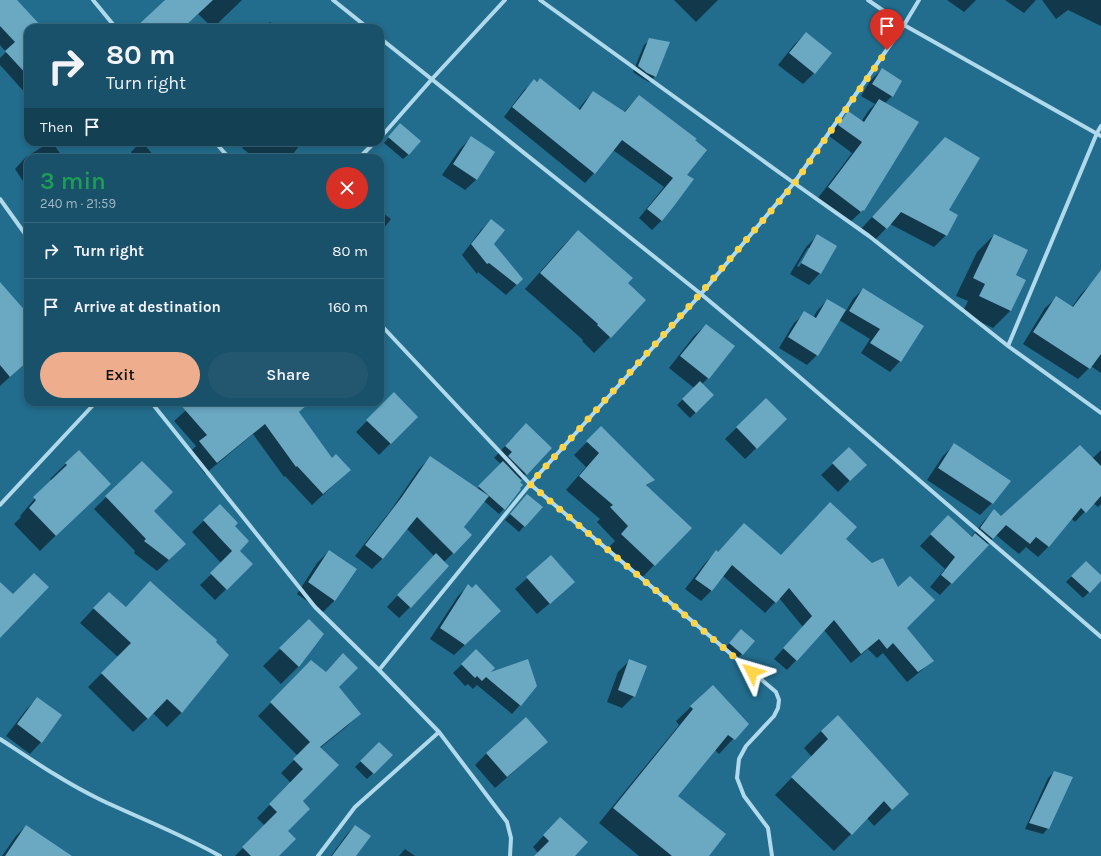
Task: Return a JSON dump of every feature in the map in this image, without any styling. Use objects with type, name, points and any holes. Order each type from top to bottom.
[{"type":"street","points":[[93,0],[113,24]]},
{"type":"street","points":[[333,0],[363,24]]},
{"type":"street","points":[[384,133],[505,0]]},
{"type":"street","points":[[540,0],[794,184],[869,236],[1008,346],[1101,413]]},
{"type":"street","points":[[868,0],[904,26],[1101,136]]},
{"type":"street","points":[[379,670],[530,484],[700,294],[794,184],[904,26],[919,0]]},
{"type":"street","points":[[384,41],[774,355],[1101,637]]},
{"type":"street","points":[[1008,346],[1096,133],[1101,126]]},
{"type":"street","points":[[218,146],[226,154]]},
{"type":"street","points":[[363,154],[372,146]]},
{"type":"street","points":[[0,199],[24,232]]},
{"type":"street","points":[[384,328],[530,484],[776,692],[779,700],[778,708],[774,716],[746,746],[740,759],[737,778],[744,796],[768,828],[772,856]]},
{"type":"street","points":[[0,505],[92,406]]},
{"type":"street","points":[[154,406],[315,607],[439,732],[507,822],[511,838],[510,856]]},
{"type":"street","points":[[318,856],[355,807],[439,732]]},
{"type":"street","points":[[0,739],[44,768],[98,798],[187,838],[220,856]]},
{"type":"building","points":[[0,0],[17,0],[39,24],[24,24],[24,72],[5,51],[15,42],[0,26]]},
{"type":"building","points":[[165,0],[213,0],[187,24],[139,24]]},
{"type":"building","points":[[806,32],[832,53],[815,74],[789,53]]},
{"type":"building","points":[[649,38],[670,42],[656,77],[647,73],[638,66]]},
{"type":"building","points":[[882,68],[902,81],[893,97],[872,84]]},
{"type":"building","points":[[540,78],[580,110],[593,91],[625,112],[639,95],[697,139],[695,140],[707,150],[687,175],[694,179],[662,221],[647,209],[673,178],[622,140],[595,174],[512,107],[534,79],[537,82]]},
{"type":"building","points":[[879,99],[919,122],[864,211],[863,210],[861,212],[828,187],[862,142],[838,125],[848,111],[864,122]]},
{"type":"building","points":[[400,123],[421,141],[409,155],[388,137]]},
{"type":"building","points":[[471,136],[495,152],[477,180],[453,164]]},
{"type":"building","points":[[945,137],[980,158],[949,210],[958,215],[947,236],[901,212],[887,229],[872,217]]},
{"type":"building","points":[[491,219],[505,230],[494,244],[523,279],[517,285],[489,263],[487,264],[471,244]]},
{"type":"building","points":[[578,230],[633,278],[628,283],[646,300],[611,338],[597,325],[598,324],[540,273]]},
{"type":"building","points":[[817,234],[837,246],[821,274],[801,263]]},
{"type":"building","points":[[994,234],[1028,250],[1016,275],[1026,280],[1011,311],[979,296],[985,284],[973,278]]},
{"type":"building","points":[[1101,270],[1101,354],[1090,369],[1033,332],[1056,296],[1073,307]]},
{"type":"building","points":[[0,282],[24,309],[24,365],[10,377],[0,365]]},
{"type":"building","points":[[863,288],[924,326],[901,362],[870,343],[880,329],[849,311]]},
{"type":"building","points":[[827,299],[846,310],[818,356],[788,337],[804,311],[816,318]]},
{"type":"building","points":[[706,324],[735,346],[709,379],[680,356]]},
{"type":"building","points":[[700,381],[714,395],[696,413],[682,399]]},
{"type":"building","points":[[394,392],[418,417],[391,444],[366,420],[380,406],[384,406],[384,402]]},
{"type":"building","points":[[766,398],[787,419],[757,449],[736,427]]},
{"type":"building","points":[[182,406],[306,406],[299,412],[332,458],[336,454],[351,470],[323,494],[297,466],[296,467],[265,424],[217,463],[199,441],[207,435]]},
{"type":"building","points":[[526,423],[552,448],[527,475],[508,456],[512,452],[505,446]]},
{"type":"building","points":[[601,426],[655,480],[646,485],[692,528],[655,566],[621,534],[628,526],[610,507],[613,505],[579,476],[599,453],[586,441]]},
{"type":"building","points":[[954,443],[1011,481],[993,504],[938,468]]},
{"type":"building","points":[[1080,445],[1101,466],[1101,496],[1086,513],[1081,508],[1049,547],[1036,537],[1030,544],[1006,525],[993,539],[980,528],[994,509],[1001,516]]},
{"type":"building","points":[[849,447],[867,465],[850,481],[832,463]]},
{"type":"building","points":[[79,450],[111,484],[56,536],[29,508],[36,500],[33,497],[67,465],[65,463]]},
{"type":"building","points":[[430,456],[489,496],[464,527],[472,535],[454,554],[417,517],[383,559],[365,545],[401,498]]},
{"type":"building","points":[[142,461],[173,492],[154,511],[186,544],[169,560],[144,541],[146,539],[105,496]]},
{"type":"building","points":[[503,461],[522,481],[520,482],[523,485],[505,510],[478,486]]},
{"type":"building","points":[[527,494],[543,507],[525,527],[510,514]]},
{"type":"building","points":[[830,502],[857,527],[846,539],[872,563],[883,558],[898,587],[910,576],[935,600],[907,628],[934,661],[918,672],[893,643],[887,649],[879,639],[861,654],[834,620],[797,661],[783,648],[812,616],[789,588],[776,603],[732,565],[712,591],[695,579],[716,550],[718,552],[744,523],[781,555]]},
{"type":"building","points":[[220,504],[238,523],[235,526],[249,541],[240,551],[253,564],[227,590],[210,573],[232,551],[203,520]]},
{"type":"building","points":[[948,515],[972,537],[975,533],[989,545],[952,584],[941,575],[955,557],[930,534]]},
{"type":"building","points":[[329,550],[357,569],[335,601],[308,582]]},
{"type":"building","points":[[436,553],[449,566],[411,608],[397,595]]},
{"type":"building","points":[[551,555],[575,582],[550,604],[526,577]]},
{"type":"building","points":[[1086,561],[1101,575],[1101,581],[1090,593],[1071,576]]},
{"type":"building","points":[[34,573],[49,587],[0,638],[0,582],[13,594]]},
{"type":"building","points":[[150,581],[217,640],[216,642],[229,655],[182,713],[167,699],[148,719],[101,673],[131,643],[93,608],[109,592],[126,607]]},
{"type":"building","points":[[468,584],[472,588],[476,584],[501,611],[465,645],[440,628]]},
{"type":"building","points":[[309,619],[324,634],[299,667],[279,648]]},
{"type":"building","points":[[741,629],[755,641],[743,655],[729,643]]},
{"type":"building","points":[[476,649],[495,668],[491,672],[528,659],[537,686],[521,706],[486,677],[482,681],[477,676],[475,678],[461,664]]},
{"type":"building","points":[[343,653],[358,668],[339,687],[361,714],[320,747],[339,765],[303,801],[310,809],[288,831],[296,839],[279,856],[251,856],[242,847],[277,812],[269,804],[303,769],[293,759],[310,742],[270,702],[311,660],[326,672]]},
{"type":"building","points":[[629,659],[647,666],[635,697],[618,690]]},
{"type":"building","points":[[713,685],[749,724],[735,740],[728,735],[678,796],[726,834],[709,856],[672,856],[613,808],[693,709],[690,706]]},
{"type":"building","points":[[37,697],[62,715],[42,743],[17,724]]},
{"type":"building","points":[[838,715],[909,794],[892,810],[884,801],[852,835],[791,777],[828,739],[821,731]]},
{"type":"building","points":[[526,717],[548,742],[507,777],[486,753]]},
{"type":"building","points":[[379,742],[393,755],[374,774],[360,761]]},
{"type":"building","points":[[1054,771],[1073,777],[1049,829],[1029,823]]},
{"type":"building","points":[[560,817],[588,842],[575,856],[534,856],[549,841],[543,835]]},
{"type":"building","points":[[26,825],[72,856],[5,856]]},
{"type":"building","points":[[355,825],[371,836],[356,856],[332,856]]},
{"type":"route","points":[[752,672],[530,484],[700,294],[794,184],[887,50]]}]
